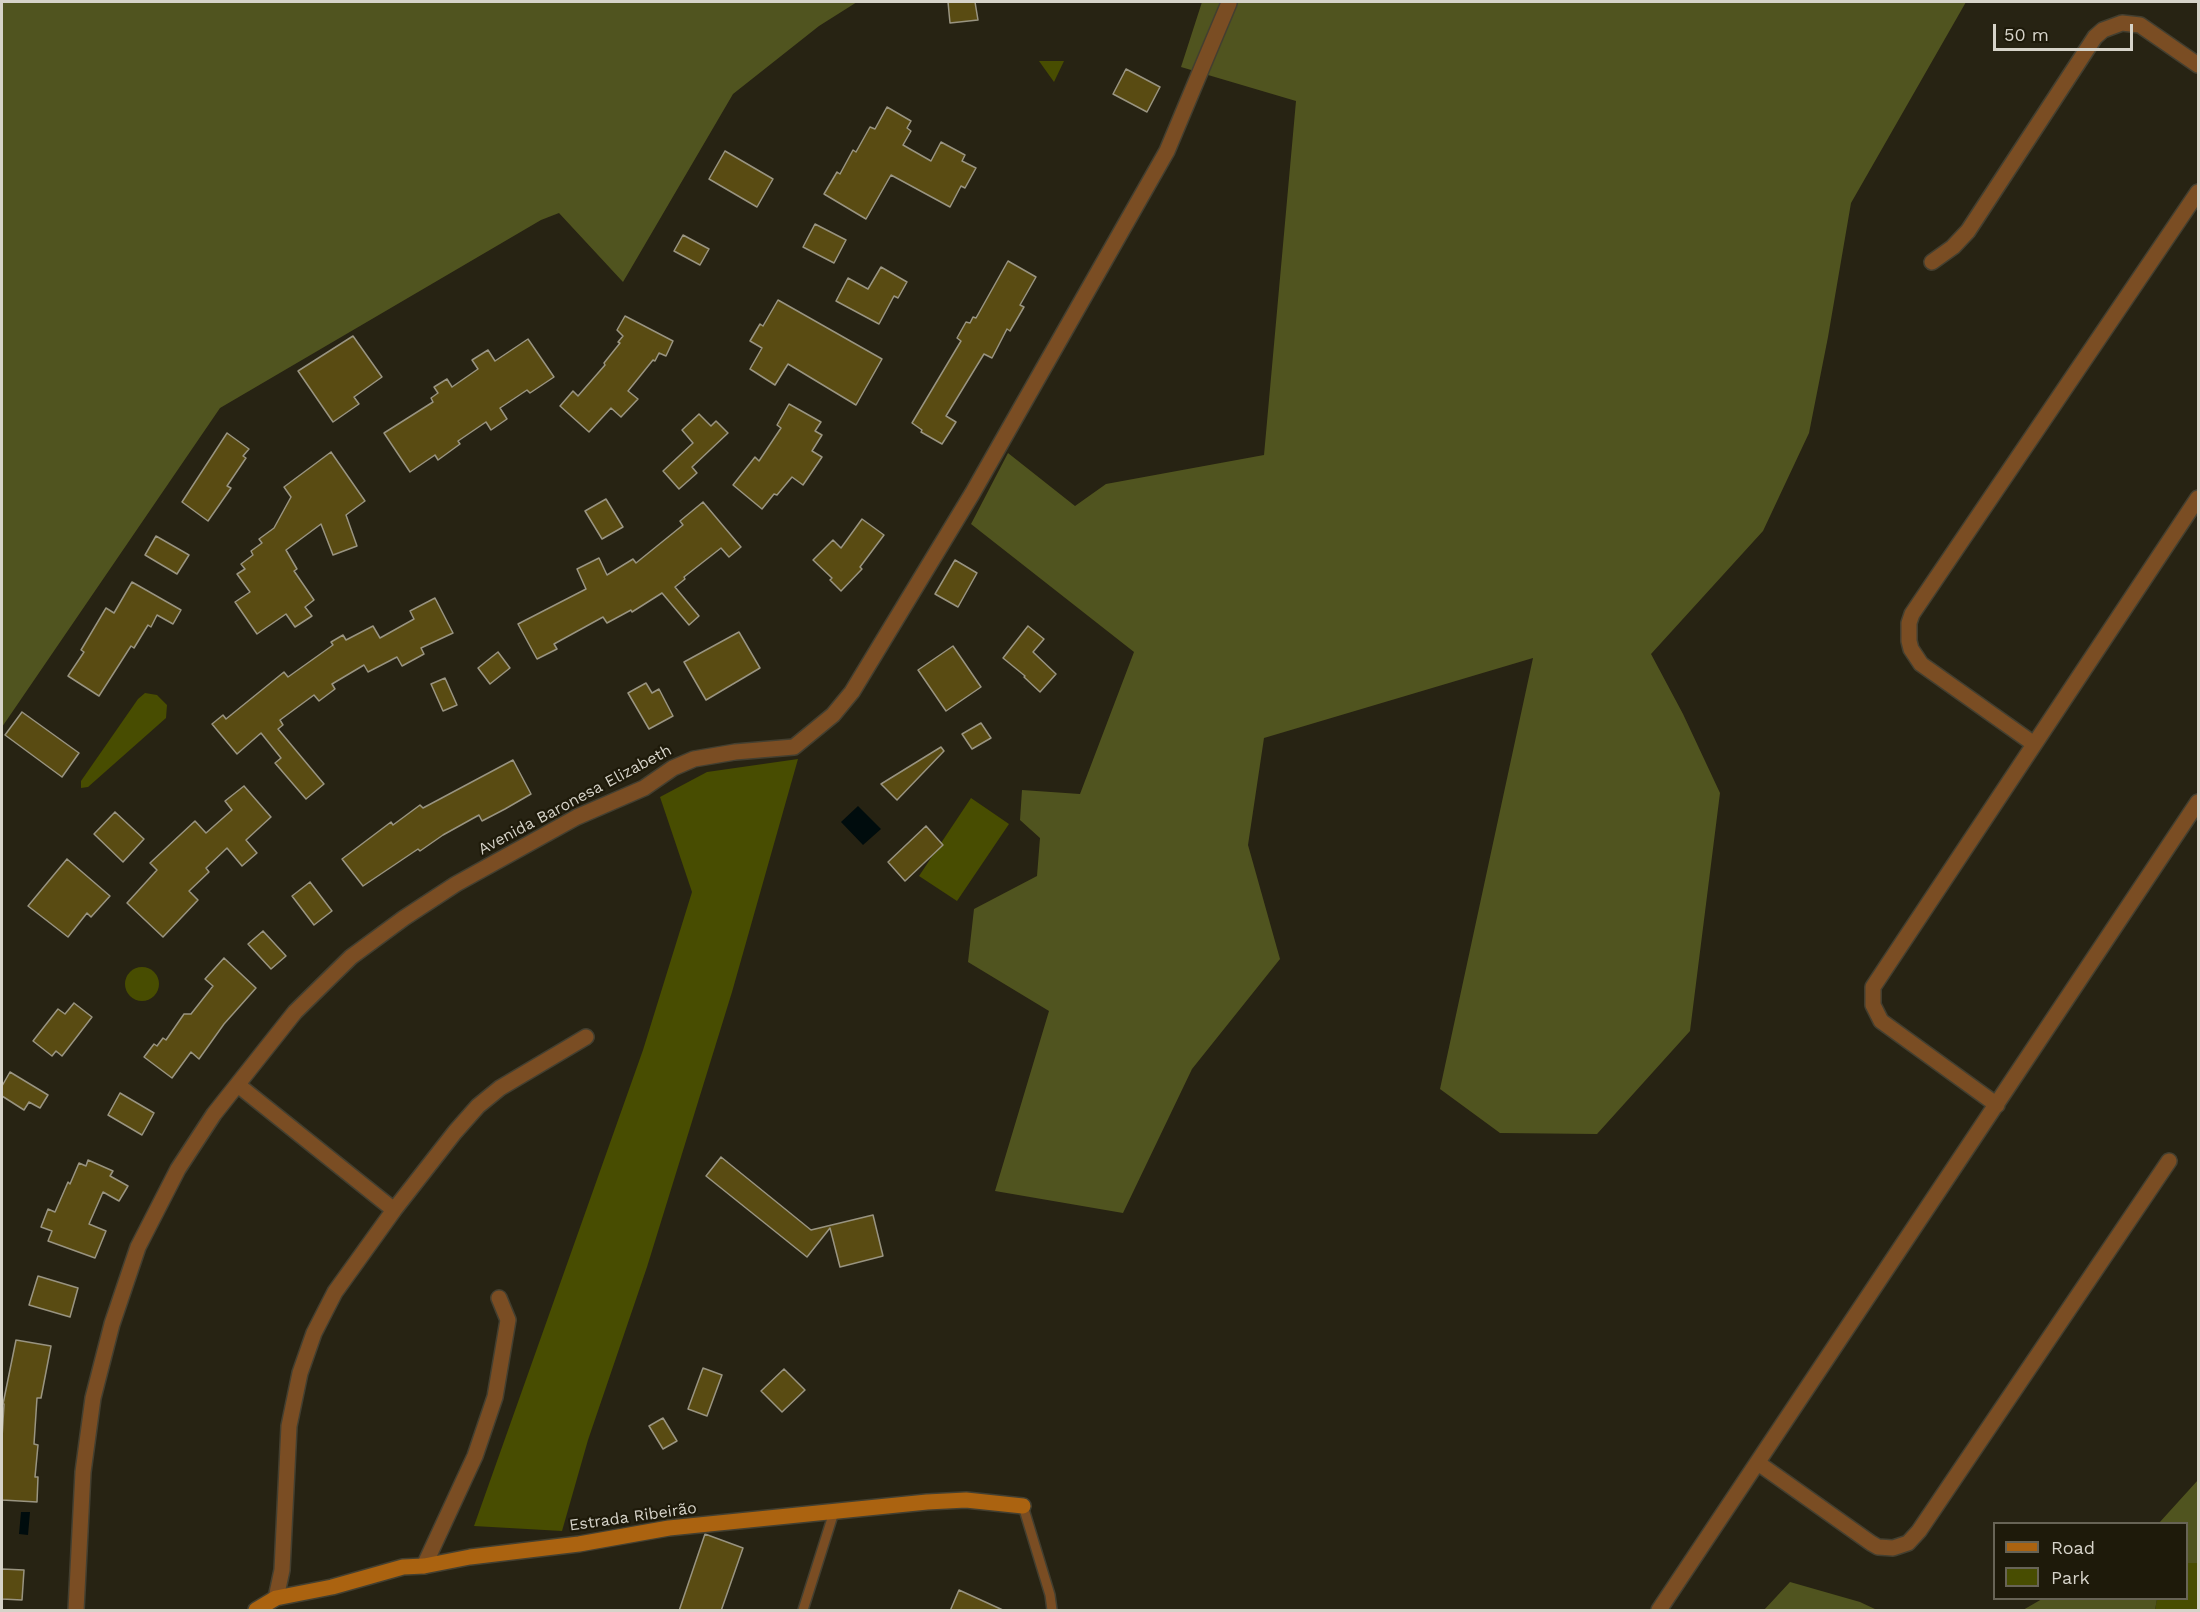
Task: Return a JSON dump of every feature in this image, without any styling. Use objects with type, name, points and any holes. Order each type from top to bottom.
[{"type":"street","name":"Avenida Baronesa Elizabeth","points":[[76,1611],[83,1472],[93,1398],[112,1324],[138,1247],[177,1169],[214,1114],[295,1012],[351,957],[456,884],[578,817],[644,788],[673,768],[694,759],[735,752],[794,747],[833,716],[852,692],[972,494],[1167,151],[1229,3]]},
{"type":"street","points":[[1932,262],[1953,247],[1968,231],[2095,38],[2103,30],[2122,23],[2140,25],[2199,65]]},
{"type":"street","points":[[2034,744],[1920,664],[1909,641],[1909,623],[1912,614],[2199,192]]},
{"type":"street","points":[[1997,1105],[1888,1027],[1876,1014],[1872,996],[1877,979],[2199,498]]},
{"type":"street","points":[[1659,1611],[2199,802]]},
{"type":"street","points":[[276,1598],[282,1570],[289,1426],[300,1372],[314,1334],[335,1292],[394,1210],[478,1106],[500,1088],[586,1037]]},
{"type":"street","points":[[238,1085],[394,1210]]},
{"type":"street","points":[[1758,1464],[1878,1547],[1893,1548],[1908,1543],[1914,1538],[2169,1161]]},
{"type":"street","points":[[424,1566],[476,1456],[495,1397],[508,1320],[499,1298]]},
{"type":"street","name":"Estrada Ribeirão","points":[[256,1611],[276,1598],[332,1587],[403,1567],[579,1544],[669,1528],[966,1500],[1023,1506]]},
{"type":"lane","points":[[1023,1506],[1050,1595],[1052,1611]]},
{"type":"lane","points":[[803,1611],[834,1512]]},
{"type":"green space","points":[[2,2],[857,2],[819,26],[733,94],[623,282],[559,213],[541,220],[220,408],[2,727]]},
{"type":"green space","points":[[1202,2],[1966,2],[1851,203],[1809,433],[1763,531],[1651,654],[1683,714],[1720,793],[1690,1031],[1597,1134],[1500,1133],[1440,1089],[1533,658],[1264,738],[1248,845],[1280,959],[1192,1069],[1123,1213],[995,1191],[1049,1011],[968,962],[974,909],[1037,876],[1040,838],[1020,820],[1022,790],[1080,794],[1134,652],[971,524],[1008,453],[1075,506],[1106,484],[1264,455],[1296,101],[1181,67]]},
{"type":"green space","points":[[1039,61],[1064,61],[1054,82]]},
{"type":"green space","points":[[145,693],[157,695],[167,705],[166,718],[88,787],[81,788],[81,781],[138,699]]},
{"type":"green space","points":[[798,759],[732,992],[647,1267],[588,1440],[562,1531],[474,1526],[643,1050],[692,892],[660,797],[707,772]]},
{"type":"green space","points":[[971,798],[1009,824],[957,901],[919,876]]},
{"type":"green space","points":[[142,967],[154,972],[159,984],[154,996],[142,1001],[130,996],[125,984],[130,972]]},
{"type":"green space","points":[[2198,1480],[2198,1563],[2188,1563],[2188,1522],[2160,1522]]},
{"type":"green space","points":[[2188,1563],[2198,1563],[2198,1610],[2155,1610],[2157,1600],[2188,1600]]},
{"type":"green space","points":[[1790,1582],[1860,1602],[1877,1610],[1764,1610]]},
{"type":"green space","points":[[2040,1600],[2157,1600],[2155,1610],[2023,1610]]},
{"type":"shaded area","points":[[858,806],[881,829],[863,845],[841,822]]},
{"type":"shaded area","points":[[21,1512],[30,1512],[28,1535],[19,1534]]},
{"type":"building","points":[[948,2],[975,2],[978,20],[950,23]]},
{"type":"building","points":[[1126,69],[1160,87],[1147,112],[1113,94]]},
{"type":"building","points":[[887,107],[911,121],[907,128],[911,131],[903,145],[931,161],[941,142],[965,155],[962,161],[976,168],[965,188],[961,186],[950,207],[891,175],[866,219],[824,194],[837,172],[840,174],[853,150],[856,152],[870,127],[875,129]]},
{"type":"building","points":[[725,151],[773,179],[757,207],[709,179]]},
{"type":"building","points":[[815,224],[846,240],[834,263],[803,247]]},
{"type":"building","points":[[683,235],[709,249],[700,265],[674,251]]},
{"type":"building","points":[[1008,261],[1036,277],[1020,305],[1024,307],[1010,331],[1007,329],[992,358],[984,354],[946,416],[956,422],[942,444],[921,432],[922,430],[912,423],[961,341],[957,338],[966,322],[970,323],[973,317],[976,318]]},
{"type":"building","points":[[881,267],[907,282],[898,298],[894,296],[879,324],[836,301],[848,278],[868,289]]},
{"type":"building","points":[[778,300],[882,359],[856,405],[788,364],[775,385],[750,369],[762,348],[750,341],[760,324],[763,326]]},
{"type":"building","points":[[625,316],[673,341],[666,356],[659,353],[655,361],[653,360],[628,391],[638,399],[621,417],[611,408],[589,432],[560,406],[573,391],[578,396],[605,365],[604,363],[623,336],[617,330]]},
{"type":"building","points":[[353,336],[382,377],[354,397],[359,404],[333,422],[298,371]]},
{"type":"building","points":[[528,339],[554,377],[530,393],[527,390],[500,408],[507,419],[491,430],[486,422],[458,441],[460,444],[438,460],[435,455],[410,472],[384,433],[433,402],[431,398],[438,393],[434,387],[447,379],[452,387],[478,369],[472,360],[488,350],[495,361]]},
{"type":"building","points":[[789,404],[821,422],[815,431],[822,435],[812,451],[822,457],[803,485],[792,477],[762,509],[733,485],[755,457],[759,461],[781,428],[777,425]]},
{"type":"building","points":[[699,414],[711,426],[716,421],[728,433],[692,467],[697,473],[679,489],[663,471],[693,443],[682,430]]},
{"type":"building","points":[[227,433],[249,449],[243,456],[246,458],[227,486],[231,488],[208,521],[182,502]]},
{"type":"building","points":[[331,452],[365,501],[346,515],[357,546],[333,555],[321,524],[286,550],[297,569],[294,571],[314,600],[305,607],[312,616],[295,627],[286,614],[257,634],[235,602],[250,592],[237,574],[245,569],[241,564],[253,555],[251,551],[262,543],[259,539],[274,528],[291,497],[284,487]]},
{"type":"building","points":[[606,499],[623,527],[602,539],[585,511]]},
{"type":"building","points":[[703,502],[741,547],[729,557],[721,548],[684,577],[685,579],[675,587],[699,616],[689,625],[662,593],[632,612],[631,610],[607,623],[603,617],[554,644],[557,649],[537,659],[518,624],[586,589],[577,569],[599,558],[607,575],[633,559],[636,563],[683,525],[680,521]]},
{"type":"building","points":[[862,519],[884,535],[860,567],[862,569],[841,591],[830,580],[832,578],[813,560],[833,540],[841,548]]},
{"type":"building","points":[[156,536],[189,555],[177,574],[145,555]]},
{"type":"building","points":[[955,560],[977,573],[958,607],[935,594]]},
{"type":"building","points":[[132,582],[181,610],[173,624],[157,615],[151,627],[148,625],[134,648],[131,646],[99,696],[68,676],[84,652],[81,650],[106,608],[114,613]]},
{"type":"building","points":[[435,598],[453,633],[421,648],[424,654],[402,666],[397,657],[368,672],[364,665],[332,684],[335,689],[319,701],[314,695],[280,720],[283,725],[278,729],[324,784],[306,799],[275,763],[281,758],[261,733],[237,754],[212,724],[223,715],[226,719],[284,672],[288,677],[333,645],[331,642],[343,635],[346,640],[373,626],[380,638],[414,619],[410,611]]},
{"type":"building","points":[[1028,626],[1044,639],[1033,652],[1056,674],[1040,692],[1003,658]]},
{"type":"building","points":[[739,632],[760,668],[706,700],[684,662]]},
{"type":"building","points":[[953,646],[981,687],[946,711],[918,670]]},
{"type":"building","points":[[498,652],[510,668],[490,684],[478,668]]},
{"type":"building","points":[[445,678],[457,705],[443,711],[431,684]]},
{"type":"building","points":[[646,683],[652,693],[659,689],[673,716],[649,729],[628,693]]},
{"type":"building","points":[[22,712],[79,753],[62,777],[5,735]]},
{"type":"building","points":[[981,723],[991,738],[972,749],[962,734]]},
{"type":"building","points":[[941,747],[944,751],[897,800],[881,784]]},
{"type":"building","points":[[513,760],[531,794],[482,821],[479,815],[420,851],[418,849],[363,886],[342,859],[391,822],[393,825],[420,805],[423,808]]},
{"type":"building","points":[[244,786],[271,817],[246,840],[257,853],[242,866],[227,848],[206,868],[209,872],[189,891],[198,900],[163,937],[127,903],[157,870],[150,863],[195,821],[206,833],[232,810],[225,801]]},
{"type":"building","points":[[115,812],[144,839],[123,862],[94,834]]},
{"type":"building","points":[[926,826],[943,845],[905,881],[888,862]]},
{"type":"building","points":[[67,859],[110,896],[91,917],[87,913],[68,937],[28,906]]},
{"type":"building","points":[[310,882],[332,911],[314,925],[292,896]]},
{"type":"building","points":[[263,931],[286,956],[271,969],[248,944]]},
{"type":"building","points":[[224,958],[256,988],[224,1024],[199,1059],[191,1052],[172,1078],[144,1057],[154,1044],[157,1046],[163,1038],[166,1040],[184,1014],[191,1014],[213,986],[205,979]]},
{"type":"building","points":[[74,1003],[92,1017],[62,1056],[56,1051],[52,1056],[33,1041],[58,1009],[65,1014]]},
{"type":"building","points":[[10,1072],[48,1095],[40,1108],[29,1102],[24,1110],[2,1096],[2,1086]]},
{"type":"building","points":[[120,1093],[154,1113],[142,1135],[108,1115]]},
{"type":"building","points":[[721,1157],[811,1230],[873,1215],[883,1256],[840,1267],[830,1228],[807,1257],[706,1176]]},
{"type":"building","points":[[88,1160],[113,1171],[110,1176],[128,1186],[119,1201],[103,1192],[89,1224],[106,1231],[95,1258],[48,1241],[52,1231],[41,1227],[48,1209],[55,1212],[79,1163],[86,1166]]},
{"type":"building","points":[[38,1276],[78,1288],[70,1317],[29,1305]]},
{"type":"building","points":[[16,1340],[51,1346],[41,1398],[37,1398],[34,1444],[38,1445],[35,1477],[38,1477],[37,1502],[2,1500],[3,1404]]},
{"type":"building","points":[[703,1368],[722,1375],[707,1416],[688,1409]]},
{"type":"building","points":[[784,1369],[805,1390],[782,1412],[761,1391]]},
{"type":"building","points":[[663,1418],[677,1441],[663,1449],[649,1426]]},
{"type":"building","points":[[705,1534],[743,1548],[721,1611],[679,1611]]},
{"type":"building","points":[[2,1569],[24,1570],[22,1600],[2,1599]]},
{"type":"building","points":[[959,1590],[1005,1611],[950,1611]]}]
